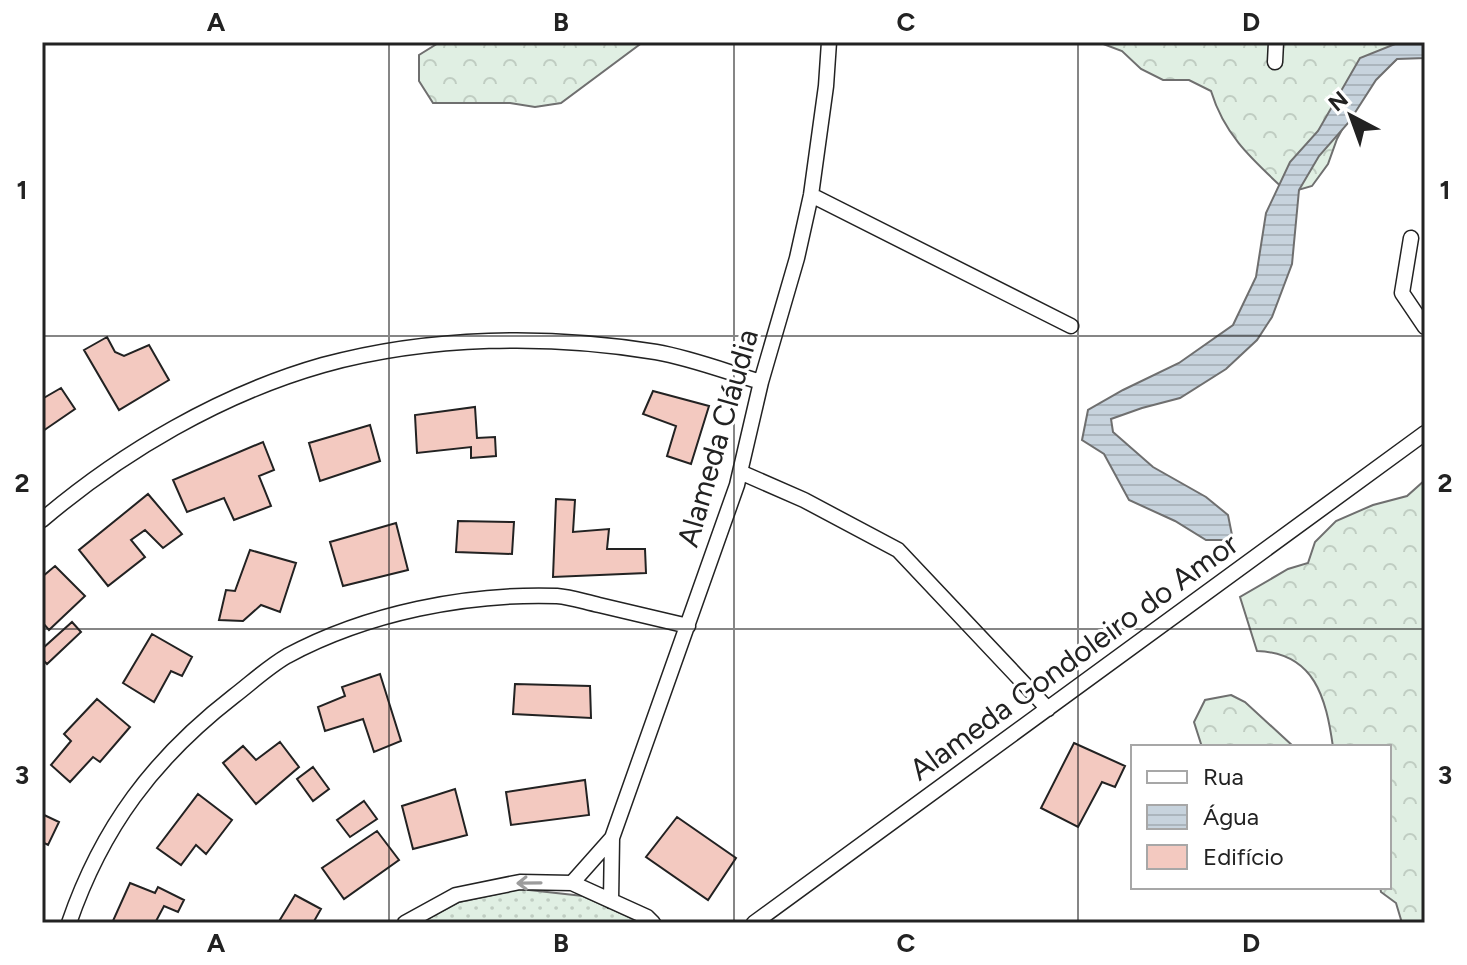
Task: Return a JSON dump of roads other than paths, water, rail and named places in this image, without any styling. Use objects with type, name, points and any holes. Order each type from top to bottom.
[{"type":"street","name":"Alameda Cláudia","points":[[612,838],[740,472],[811,195],[829,42]]},
{"type":"street","points":[[1275,62],[1276,42]]},
{"type":"street","points":[[811,195],[1071,326]]},
{"type":"street","points":[[1411,238],[1402,293],[1425,327]]},
{"type":"street","points":[[42,520],[116,463],[193,419],[256,389],[323,365],[369,356],[424,347],[541,340],[657,352],[761,382]]},
{"type":"street","name":"Alameda Gondoleiro do Amor","points":[[754,923],[1425,433]]},
{"type":"street","points":[[740,472],[804,500],[898,550],[1048,709]]},
{"type":"street","points":[[69,923],[79,893],[109,832],[135,792],[197,724],[286,657],[347,630],[401,613],[511,597],[561,596],[688,626]]},
{"type":"street","points":[[572,883],[612,838]]},
{"type":"street","points":[[611,901],[612,838]]},
{"type":"street","points":[[405,923],[456,895],[520,882],[572,883],[647,917],[653,923]]},
{"type":"water","points":[[1400,42],[1425,42],[1425,58],[1397,59],[1376,80],[1349,122],[1319,156],[1299,190],[1292,264],[1272,317],[1257,340],[1226,369],[1180,398],[1111,419],[1113,432],[1153,467],[1206,497],[1228,515],[1233,540],[1206,540],[1175,521],[1129,500],[1104,454],[1082,440],[1088,410],[1179,363],[1233,325],[1256,277],[1266,213],[1290,162],[1318,131],[1360,58]]}]
